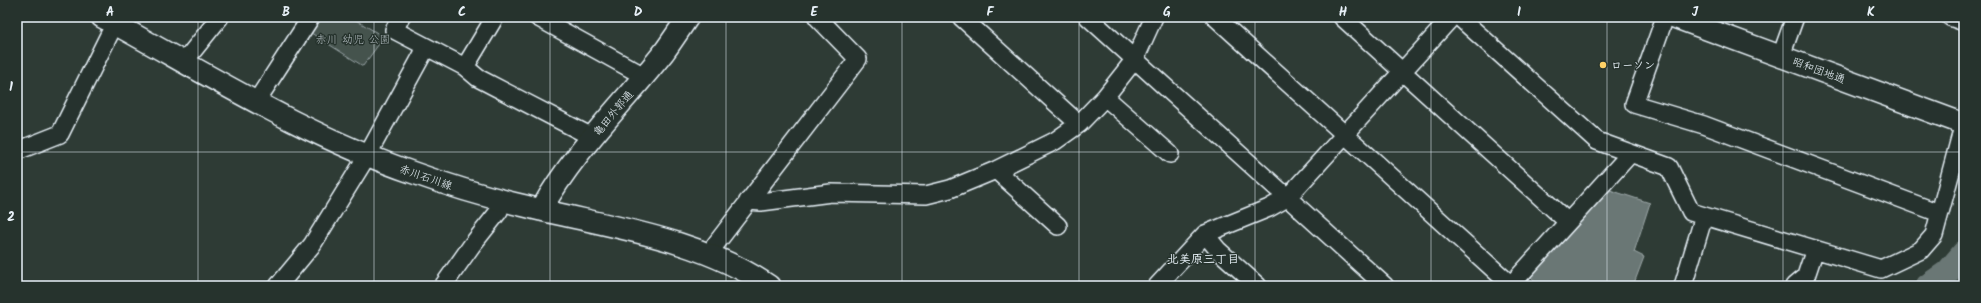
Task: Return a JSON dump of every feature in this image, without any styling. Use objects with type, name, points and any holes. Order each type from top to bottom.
[{"type":"street","points":[[184,62],[220,17]]},
{"type":"street","points":[[256,102],[311,17]]},
{"type":"street","points":[[401,17],[394,30],[465,67],[478,78],[592,137]]},
{"type":"street","points":[[465,67],[495,17]]},
{"type":"street","points":[[536,17],[644,76]]},
{"type":"street","name":"亀田外郭通","points":[[541,210],[592,137],[664,51],[688,17]]},
{"type":"street","points":[[715,245],[858,60],[817,17]]},
{"type":"street","points":[[961,17],[1079,124]]},
{"type":"street","points":[[1088,17],[1385,286]]},
{"type":"street","points":[[748,201],[760,202],[831,193],[926,195],[950,189],[996,170],[1055,141],[1079,124],[1105,97],[1135,59],[1154,17]]},
{"type":"street","points":[[1214,17],[1510,285],[1630,154]]},
{"type":"street","points":[[1342,17],[1568,222]]},
{"type":"street","points":[[1157,286],[1205,234],[1269,208],[1287,198],[1452,17]]},
{"type":"street","points":[[1459,17],[1597,141],[1669,167],[1691,212],[1881,269],[1921,250],[1928,244],[1934,235],[1964,124]]},
{"type":"street","points":[[1664,17],[1634,104],[1704,125],[1939,213]]},
{"type":"street","name":"昭和団地通","points":[[1674,17],[1964,124]]},
{"type":"street","points":[[1781,56],[1795,17]]},
{"type":"street","points":[[1950,17],[1964,22]]},
{"type":"street","points":[[17,151],[60,134],[111,19]]},
{"type":"street","name":"赤川石川線","points":[[111,19],[256,102],[304,127],[367,156],[469,191],[655,237],[692,248],[749,272],[769,286]]},
{"type":"street","points":[[278,286],[312,245],[367,156],[426,48]]},
{"type":"street","points":[[1105,97],[1170,154]]},
{"type":"street","points":[[996,170],[1058,226]]},
{"type":"street","points":[[443,286],[472,245],[499,211]]},
{"type":"street","points":[[1683,286],[1704,216]]},
{"type":"street","points":[[1205,234],[1218,250],[1258,286]]},
{"type":"street","points":[[1794,286],[1806,276],[1815,249]]},
{"type":"green space","name":"赤川 幼児 公園","points":[[319,17],[355,17],[354,19],[384,37],[363,66],[308,31]]},
{"type":"shaded area","points":[[1610,190],[1650,203],[1634,252],[1644,257],[1633,286],[1540,286],[1531,277]]},
{"type":"waterway","points":[[1928,286],[1948,272],[1964,253]]},
{"type":"place","name":"ローソン","points":[[1603,65]]},
{"type":"district","name":"北美原三丁目","points":[[1203,259]]}]
